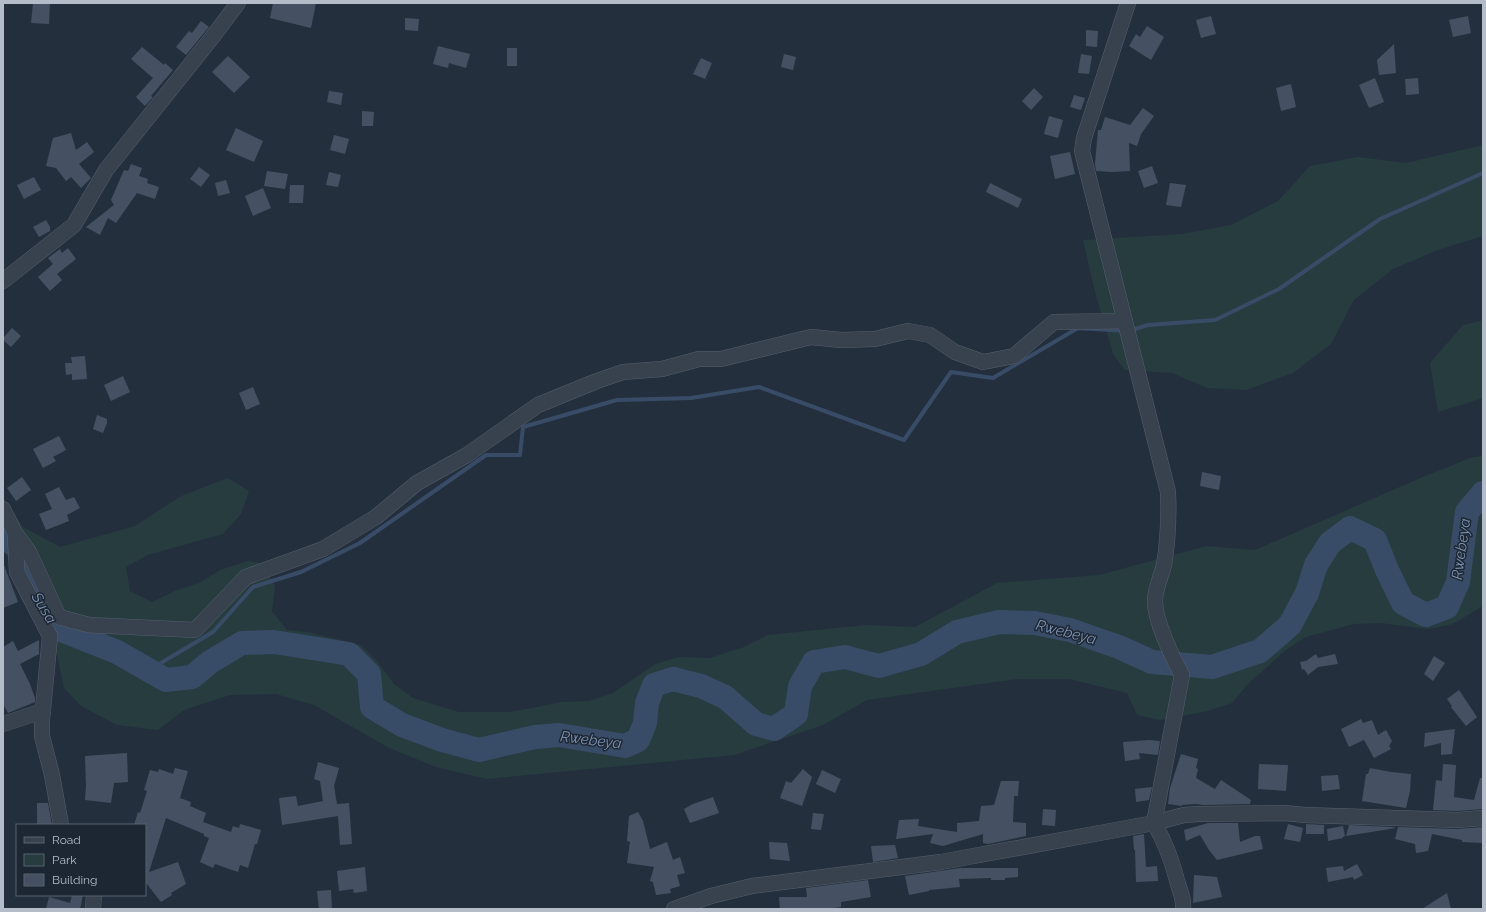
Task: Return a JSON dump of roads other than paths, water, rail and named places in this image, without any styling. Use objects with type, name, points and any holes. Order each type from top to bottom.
[{"type":"street","points":[[3,281],[74,225],[106,170],[214,36],[238,3]]},
{"type":"street","points":[[1128,3],[1084,138],[1082,151],[1168,492],[1166,548],[1162,573],[1155,600],[1157,617],[1172,656],[1182,675],[1154,823],[1164,838],[1171,857],[1184,909]]},
{"type":"street","points":[[3,509],[15,533],[29,552],[59,617],[89,625],[195,630],[246,577],[322,549],[376,517],[417,483],[467,455],[538,405],[623,372],[662,369],[699,359],[721,359],[811,337],[841,340],[875,339],[908,331],[930,335],[955,352],[983,362],[1014,356],[1054,322],[1125,321]]},
{"type":"street","points":[[15,533],[17,572],[50,636],[42,736],[52,775],[61,824]]},
{"type":"street","points":[[3,724],[43,711]]},
{"type":"street","points":[[674,909],[711,896],[752,886],[941,862],[1154,823],[1184,815],[1284,813],[1457,820],[1483,818]]},
{"type":"street","points":[[93,909],[94,896]]},
{"type":"waterway","points":[[149,670],[213,632],[253,587],[301,572],[360,543],[486,455],[520,455],[523,427],[617,400],[691,398],[759,387],[904,440],[951,372],[993,378],[1078,328],[1128,331],[1148,325],[1215,320],[1279,289],[1380,219],[1483,173]]},
{"type":"waterway","name":"Rwebeya","points":[[3,532],[9,541],[22,550],[32,593],[54,627],[117,652],[166,680],[192,677],[210,662],[242,643],[274,642],[349,654],[369,674],[372,707],[402,725],[442,740],[479,750],[535,737],[559,735],[625,746],[638,740],[645,723],[647,703],[654,685],[673,679],[701,686],[725,697],[756,724],[774,729],[796,714],[800,686],[814,662],[845,657],[879,666],[921,654],[957,632],[999,622],[1035,623],[1070,630],[1119,647],[1152,662],[1212,667],[1260,651],[1290,625],[1307,593],[1316,565],[1330,543],[1350,528],[1375,540],[1387,570],[1403,603],[1426,615],[1447,607],[1458,582],[1467,512],[1483,493]]},
{"type":"water label","name":"Susa","points":[[44,608]]}]
